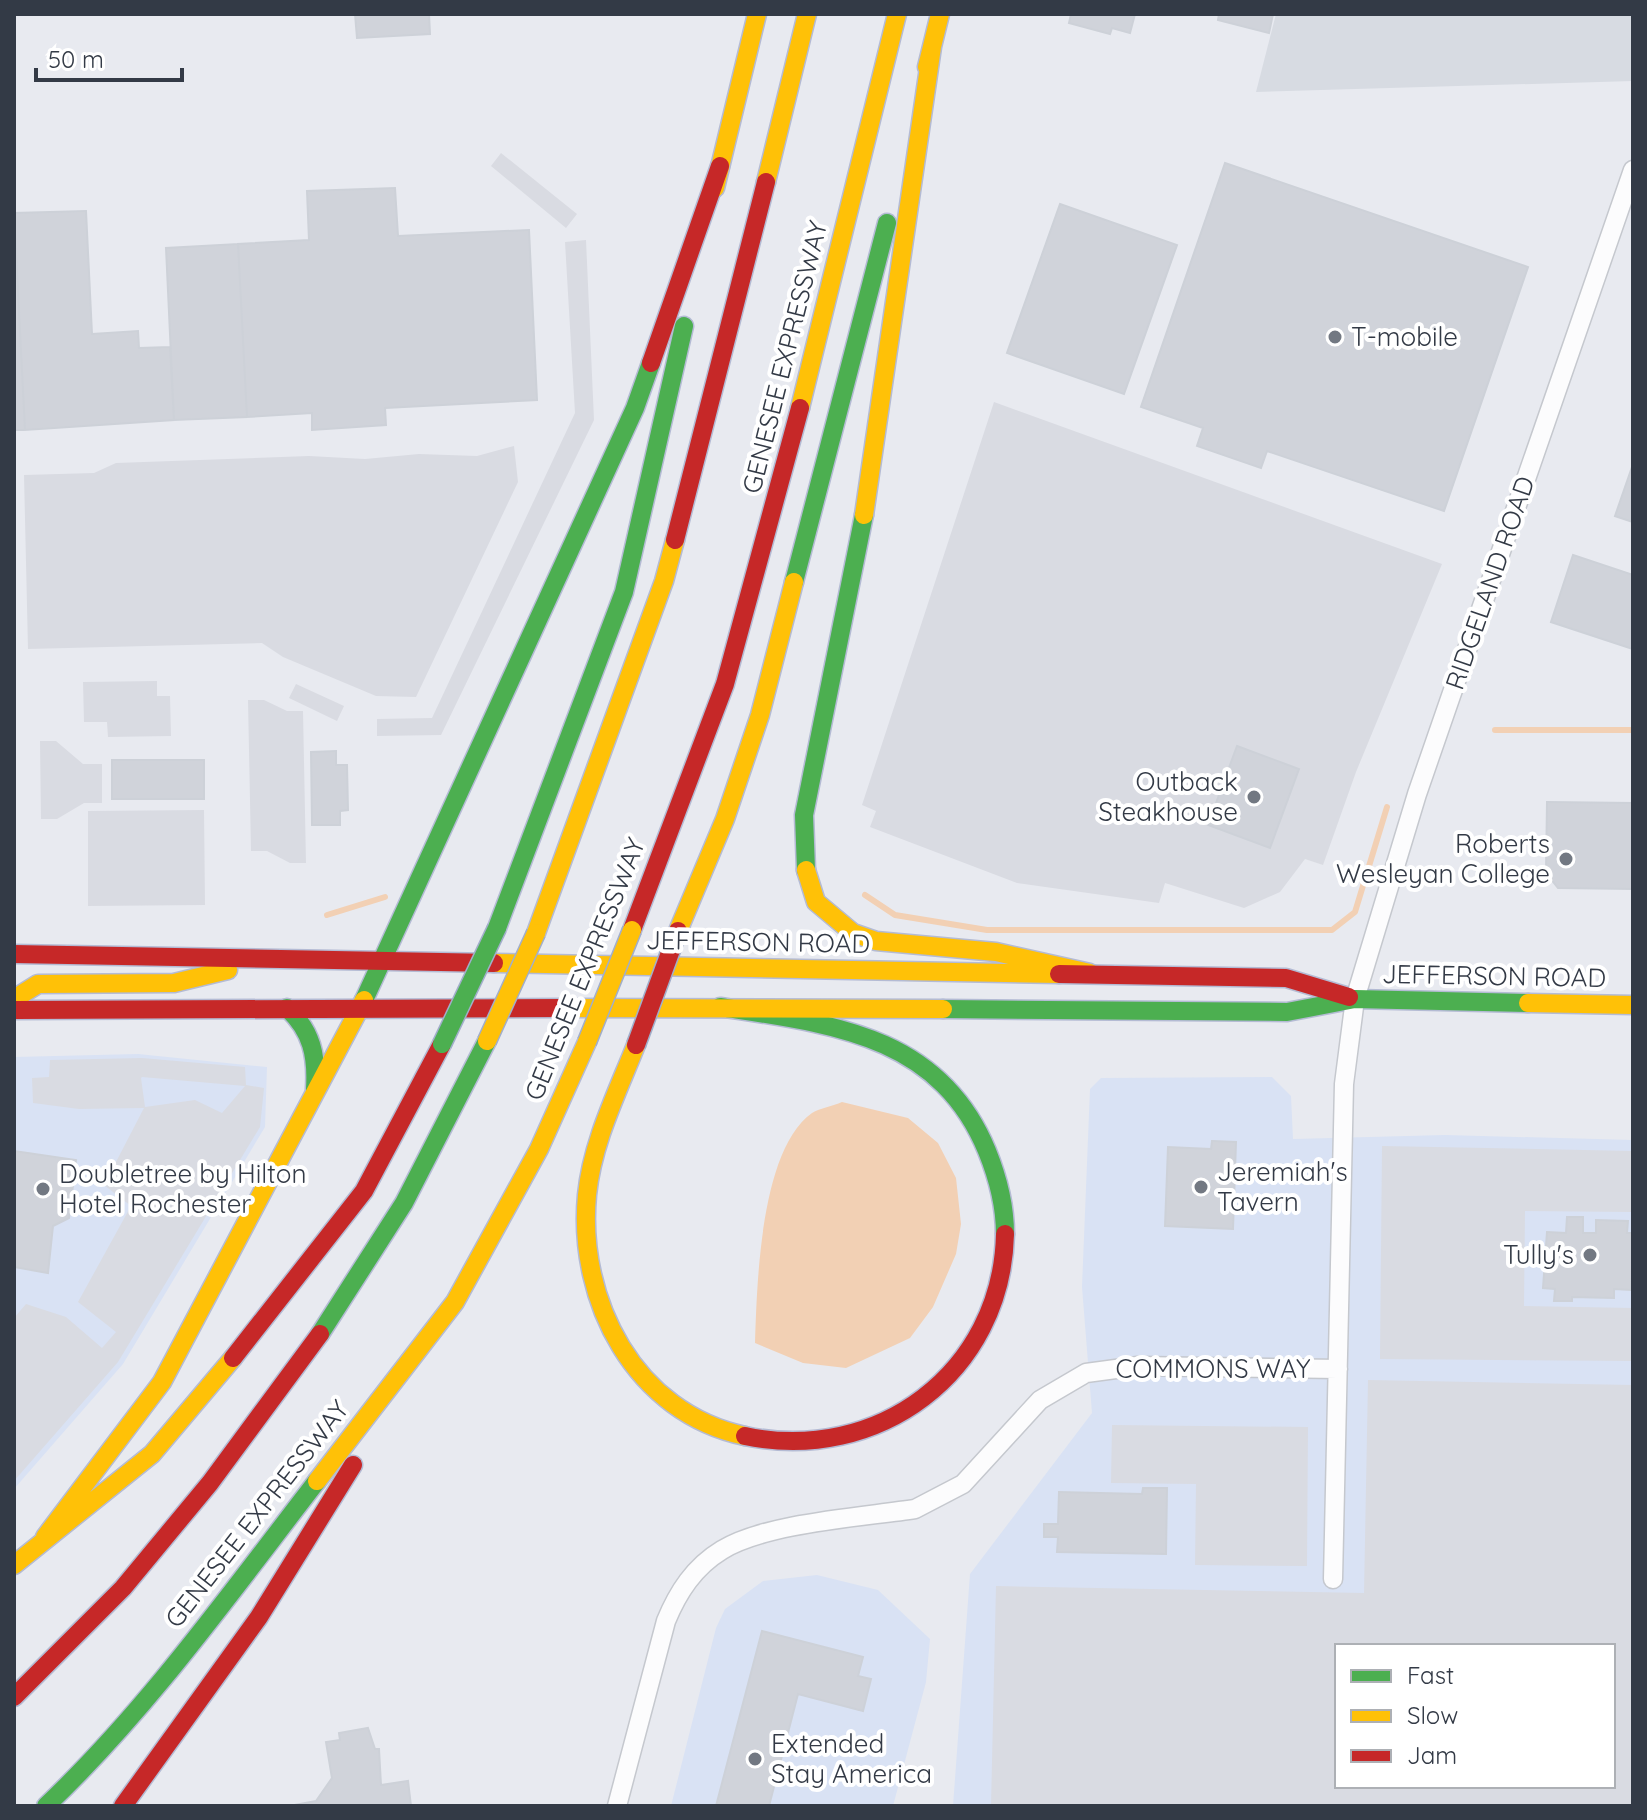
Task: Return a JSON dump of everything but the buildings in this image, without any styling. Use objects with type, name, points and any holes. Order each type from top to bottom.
[{"type":"main road","points":[[14,1565],[152,1454],[249,1338],[364,1191],[442,1044],[497,928],[624,592],[757,14]]},
{"type":"main road","points":[[14,1697],[123,1588],[210,1483],[310,1349],[404,1203],[487,1041],[536,933],[664,581],[725,350],[807,14]]},
{"type":"main road","name":"GENESEE EXPRESSWAY","points":[[46,1806],[92,1762],[216,1612],[455,1302],[539,1149],[632,930],[725,684],[787,462],[897,14]]},
{"type":"main road","points":[[720,1007],[854,1030],[890,1043],[943,1081],[965,1107],[988,1150],[1003,1194],[1006,1252],[987,1318],[966,1355],[948,1377],[903,1414],[877,1427],[797,1444],[761,1441],[721,1431],[666,1400],[639,1375],[614,1340],[596,1301],[587,1264],[587,1197],[594,1158],[678,931],[725,819],[760,715],[940,14]]},
{"type":"main road","points":[[932,47],[857,560],[804,815],[805,867],[816,902],[853,933],[876,941],[996,952],[1090,973]]},
{"type":"main road","points":[[45,1537],[162,1382],[360,1008],[465,785],[635,408],[720,166]]},
{"type":"main road","name":"JEFFERSON ROAD","points":[[14,954],[1286,978],[1355,999]]},
{"type":"main road","points":[[14,1009],[22,994],[38,984],[174,983],[273,960]]},
{"type":"main road","name":"JEFFERSON ROAD","points":[[14,1009],[720,1007],[1287,1012],[1355,999],[1633,1005]]},
{"type":"main road","points":[[287,1008],[307,1029],[315,1047],[315,1093]]},
{"type":"main road","points":[[123,1806],[259,1617],[455,1302]]},
{"type":"street","name":"RIDGELAND ROAD","points":[[1355,999],[1417,794],[1633,170]]},
{"type":"street","name":"COMMONS WAY","points":[[617,1806],[666,1621],[678,1593],[698,1569],[723,1549],[753,1536],[915,1509],[937,1501],[985,1464],[1040,1400],[1086,1373],[1138,1366],[1338,1369],[1344,1084],[1355,999]]},
{"type":"street","points":[[1333,1579],[1338,1369]]},
{"type":"shaded area","points":[[1276,14],[1633,14],[1633,81],[1256,92]]},
{"type":"shaded area","points":[[501,153],[577,214],[566,228],[491,166]]},
{"type":"shaded area","points":[[586,240],[594,420],[441,735],[377,736],[377,719],[432,718],[575,413],[565,242]]},
{"type":"shaded area","points":[[994,402],[1442,564],[1356,772],[1323,865],[1305,859],[1280,892],[1244,908],[1165,883],[1159,903],[1017,883],[870,827],[876,811],[862,805]]},
{"type":"shaded area","points":[[514,446],[518,482],[416,697],[376,696],[283,657],[262,643],[28,649],[24,475],[94,473],[116,463],[309,456],[365,459],[419,454],[477,456]]},
{"type":"shaded area","points":[[157,681],[157,696],[170,696],[171,736],[108,737],[107,722],[84,722],[83,682]]},
{"type":"shaded area","points":[[296,684],[344,706],[337,721],[289,698]]},
{"type":"shaded area","points":[[248,700],[264,700],[287,711],[303,711],[306,863],[290,863],[267,851],[251,851]]},
{"type":"shaded area","points":[[40,741],[56,741],[83,764],[102,764],[102,803],[84,803],[57,819],[41,819]]},
{"type":"shaded area","points":[[204,810],[205,905],[88,906],[88,811]]},
{"type":"shaded area","points":[[138,1054],[267,1067],[265,1127],[123,1364],[14,1489],[14,1057]]},
{"type":"shaded area","points":[[142,1058],[245,1067],[246,1085],[264,1088],[260,1127],[118,1362],[14,1481],[14,1318],[26,1304],[66,1317],[102,1348],[116,1332],[78,1302],[131,1206],[104,1185],[144,1108],[79,1109],[33,1103],[32,1078],[49,1077],[50,1060]],"holes":[[[142,1077],[245,1086],[222,1113],[195,1100],[145,1107]]]},
{"type":"shaded area","points":[[1272,1077],[1291,1096],[1293,1139],[1445,1135],[1633,1140],[1633,1806],[953,1806],[970,1574],[1092,1413],[1082,1287],[1090,1089],[1101,1078]]},
{"type":"shaded area","points":[[842,1102],[908,1118],[938,1143],[956,1178],[961,1224],[956,1254],[933,1307],[910,1338],[846,1368],[803,1363],[755,1343],[760,1254],[772,1186],[781,1156],[795,1131],[812,1113]]},
{"type":"shaded area","points":[[1382,1146],[1633,1151],[1633,1212],[1525,1211],[1524,1306],[1633,1308],[1633,1361],[1380,1359]]},
{"type":"shaded area","points":[[1368,1380],[1633,1385],[1633,1806],[991,1806],[996,1586],[1364,1593]]},
{"type":"shaded area","points":[[1112,1425],[1308,1427],[1307,1566],[1195,1565],[1196,1484],[1111,1483]]},
{"type":"shaded area","points":[[817,1575],[878,1590],[930,1639],[926,1682],[893,1806],[671,1806],[716,1628],[725,1609],[763,1581]]},
{"type":"waterway","points":[[1495,730],[1633,730]]},
{"type":"waterway","points":[[865,895],[895,915],[987,930],[1332,930],[1355,912],[1387,807]]},
{"type":"waterway","points":[[327,915],[385,897]]},
{"type":"traffic: fast","points":[[794,582],[887,223]]},
{"type":"traffic: fast","points":[[497,928],[624,592],[684,326]]},
{"type":"traffic: fast","points":[[364,1000],[635,408],[651,363]]},
{"type":"traffic: fast","points":[[806,870],[804,815],[864,515]]},
{"type":"traffic: fast","points":[[442,1044],[497,928]]},
{"type":"traffic: fast","points":[[943,1009],[1287,1012],[1355,999],[1528,1003]]},
{"type":"traffic: fast","points":[[720,1007],[840,1029],[877,1042],[910,1059],[940,1082],[966,1112],[987,1151],[1000,1191],[1005,1234]]},
{"type":"traffic: fast","points":[[287,1008],[302,1026],[311,1045],[315,1089]]},
{"type":"traffic: fast","points":[[320,1334],[404,1203],[487,1041]]},
{"type":"traffic: fast","points":[[46,1806],[154,1690],[317,1481]]},
{"type":"traffic: slow","points":[[715,188],[757,14]]},
{"type":"traffic: slow","points":[[766,182],[807,14]]},
{"type":"traffic: slow","points":[[800,408],[897,14]]},
{"type":"traffic: slow","points":[[927,67],[940,14]]},
{"type":"traffic: slow","points":[[864,515],[932,47]]},
{"type":"traffic: slow","points":[[536,933],[664,581],[675,540]]},
{"type":"traffic: slow","points":[[678,931],[725,819],[760,715],[794,582]]},
{"type":"traffic: slow","points":[[806,870],[816,902],[853,933],[876,941],[996,952],[1090,973]]},
{"type":"traffic: slow","points":[[587,1042],[632,930]]},
{"type":"traffic: slow","points":[[487,1041],[536,933]]},
{"type":"traffic: slow","points":[[494,963],[1059,974]]},
{"type":"traffic: slow","points":[[14,1008],[22,994],[38,984],[174,983],[228,970]]},
{"type":"traffic: slow","points":[[45,1537],[162,1382],[364,1000]]},
{"type":"traffic: slow","points":[[1528,1003],[1633,1005]]},
{"type":"traffic: slow","points":[[564,1008],[943,1009]]},
{"type":"traffic: slow","points":[[317,1481],[455,1302],[539,1149],[587,1042]]},
{"type":"traffic: slow","points":[[636,1045],[606,1118],[590,1176],[586,1235],[592,1274],[604,1312],[621,1347],[644,1378],[672,1404],[706,1423],[745,1436]]},
{"type":"traffic: slow","points":[[14,1565],[152,1454],[233,1358]]},
{"type":"traffic: jam","points":[[651,363],[720,166]]},
{"type":"traffic: jam","points":[[675,540],[766,182]]},
{"type":"traffic: jam","points":[[632,930],[725,684],[800,408]]},
{"type":"traffic: jam","points":[[636,1045],[678,931]]},
{"type":"traffic: jam","points":[[14,954],[494,963]]},
{"type":"traffic: jam","points":[[1059,974],[1286,978],[1349,997]]},
{"type":"traffic: jam","points":[[14,1010],[564,1008]]},
{"type":"traffic: jam","points":[[233,1358],[364,1191],[442,1044]]},
{"type":"traffic: jam","points":[[745,1436],[794,1441],[841,1436],[884,1421],[923,1398],[956,1366],[982,1328],[998,1284],[1005,1234]]},
{"type":"traffic: jam","points":[[14,1697],[123,1588],[210,1483],[320,1334]]},
{"type":"traffic: jam","points":[[123,1806],[259,1617],[353,1465]]},
{"type":"place","name":"T-mobile","points":[[1335,337]]},
{"type":"place","name":"Outback Steakhouse","points":[[1254,797]]},
{"type":"place","name":"Roberts Wesleyan College","points":[[1566,859]]},
{"type":"place","name":"Jeremiah's Tavern","points":[[1201,1187]]},
{"type":"place","name":"Doubletree by Hilton Hotel Rochester","points":[[43,1189]]},
{"type":"place","name":"Tully's","points":[[1590,1255]]},
{"type":"place","name":"Extended Stay America","points":[[755,1759]]}]
